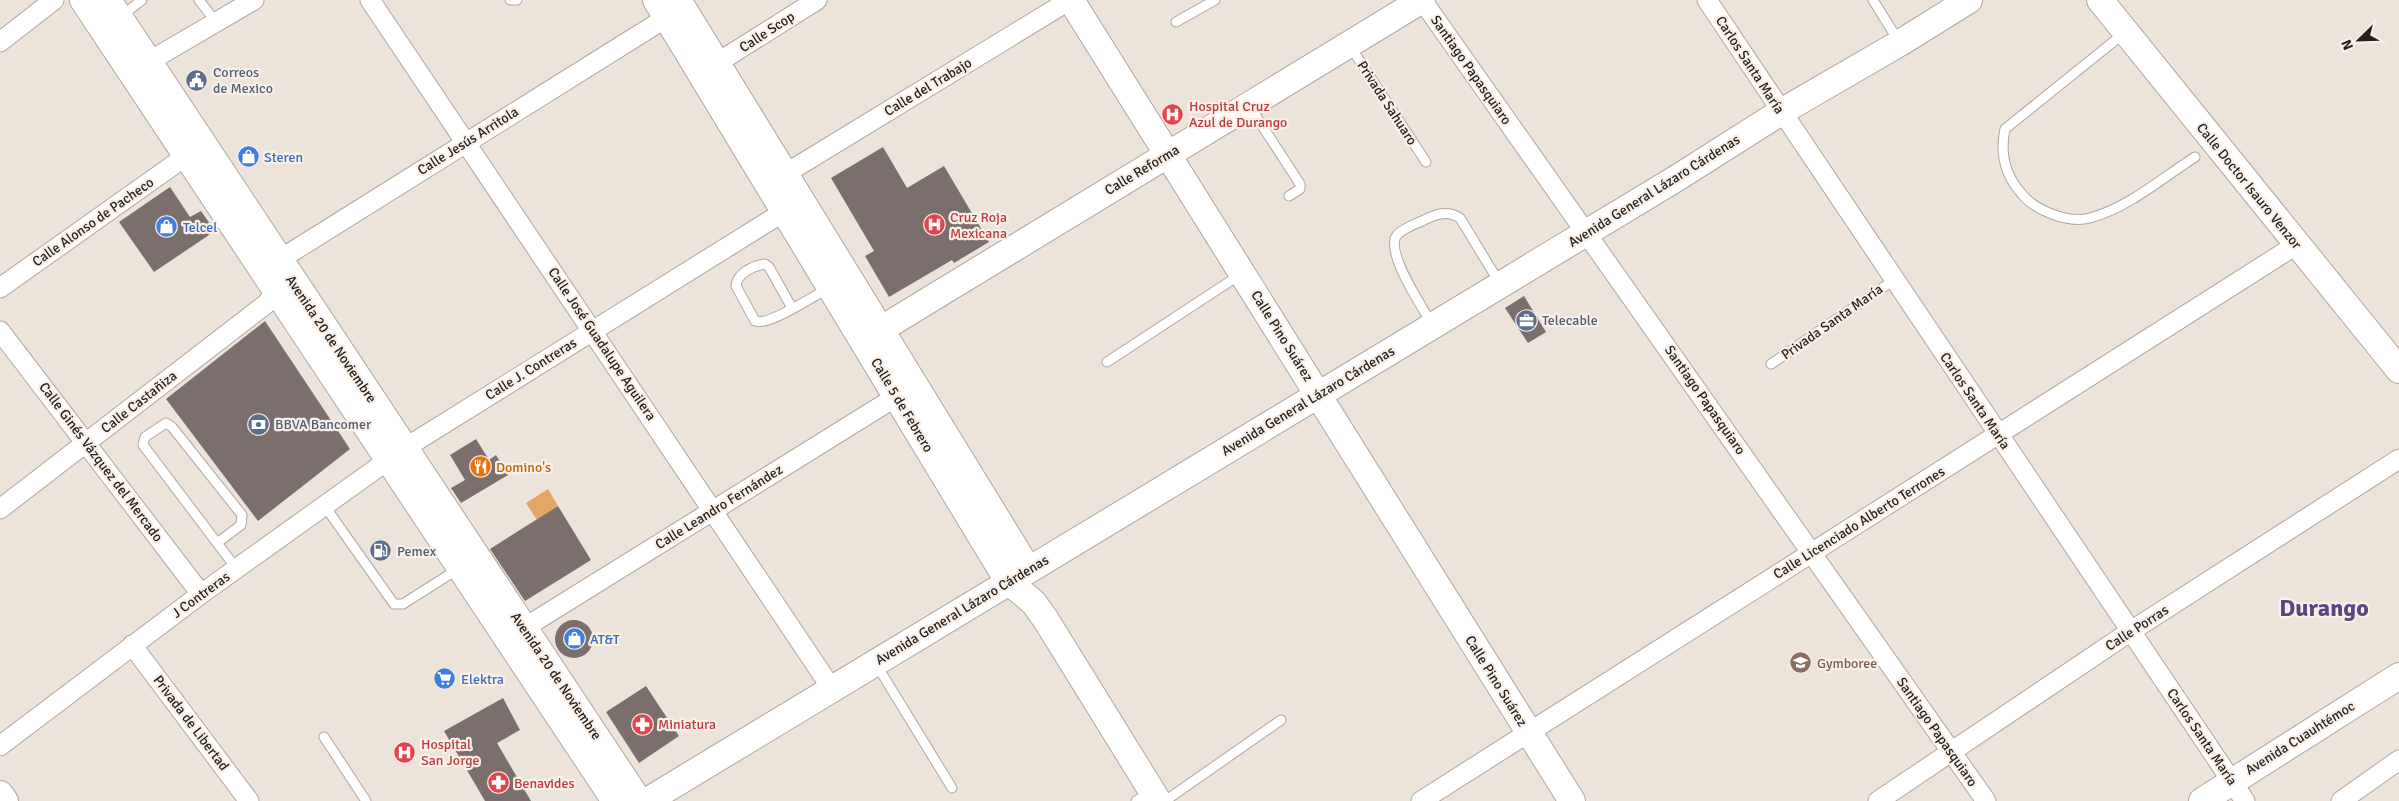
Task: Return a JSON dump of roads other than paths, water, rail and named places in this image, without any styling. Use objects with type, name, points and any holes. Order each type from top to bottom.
[{"type":"street","points":[[0,42],[54,0]]},
{"type":"street","name":"Avenida 20 de Noviembre","points":[[83,0],[275,292],[397,454],[524,628],[639,801]]},
{"type":"street","points":[[148,62],[254,0]]},
{"type":"street","name":"Calle José Guadalupe Aguilera","points":[[370,0],[832,689]]},
{"type":"street","name":"Calle Scop","points":[[717,63],[817,0]]},
{"type":"street","name":"Calle Pino Suárez","points":[[1071,0],[1169,153],[1572,801]]},
{"type":"street","name":"Calle del Trabajo","points":[[785,174],[1071,0]]},
{"type":"street","name":"Calle Reforma","points":[[872,335],[1422,0]]},
{"type":"street","name":"Santiago Papasquiaro","points":[[1422,0],[1986,801]]},
{"type":"street","name":"Carlos Santa María","points":[[1707,0],[2238,791]]},
{"type":"street","name":"Avenida General Lázaro Cárdenas","points":[[647,801],[1585,234],[1781,112],[1900,43],[1969,0]]},
{"type":"street","name":"Calle Doctor Isauro Venzor","points":[[2100,0],[2296,245],[2399,370]]},
{"type":"street","name":"Calle Jesús Arritola","points":[[280,263],[297,248],[466,142],[671,6]]},
{"type":"street","name":"Calle 5 de Febrero","points":[[671,6],[717,63],[785,174],[840,282],[1153,798]]},
{"type":"street","name":"Calle 5 de Febrero","points":[[671,6],[785,211],[840,282]]},
{"type":"street","name":"Avenida 20 de Noviembre","points":[[113,9],[280,263],[397,454],[460,568],[615,801]]},
{"type":"street","name":"Calle Alonso de Pacheco","points":[[0,288],[186,156]]},
{"type":"street","name":"Calle J. Contreras","points":[[397,454],[592,330],[785,211]]},
{"type":"street","name":"Calle Licenciado Alberto Terrones","points":[[1421,801],[2296,245]]},
{"type":"street","points":[[275,292],[280,263]]},
{"type":"street","name":"Calle Castañiza","points":[[0,509],[266,304],[275,292]]},
{"type":"street","name":"Calle Ginés Vázquez del Mercado","points":[[0,331],[201,594]]},
{"type":"street","name":"Calle Leandro Fernández","points":[[524,628],[906,391]]},
{"type":"street","name":"J Contreras","points":[[0,746],[236,568],[397,454]]},
{"type":"street","name":"Calle Porras","points":[[1878,801],[2131,632],[2399,459]]},
{"type":"street","name":"Privada de Libertad","points":[[132,645],[249,801]]},
{"type":"street","name":"Avenida Cuauhtémoc","points":[[2202,801],[2238,791],[2399,676]]},
{"type":"street","points":[[2341,801],[2399,760]]},
{"type":"street","points":[[0,794],[5,801]]},
{"type":"lane","points":[[113,9],[142,0]]},
{"type":"lane","points":[[199,0],[216,22]]},
{"type":"lane","points":[[510,0],[517,0]]},
{"type":"lane","points":[[1176,22],[1215,0]]},
{"type":"lane","points":[[1873,0],[1900,43]]},
{"type":"lane","points":[[2126,32],[2005,130],[2002,145],[2005,167],[2016,188],[2027,202],[2043,211],[2088,219],[2118,207],[2195,157]]},
{"type":"lane","name":"Privada Sahuaro","points":[[1348,44],[1426,162]]},
{"type":"lane","points":[[1248,105],[1300,184],[1300,189],[1289,196]]},
{"type":"lane","points":[[1433,326],[1396,258],[1393,245],[1398,234],[1435,214],[1455,215],[1460,218],[1500,285]]},
{"type":"lane","points":[[792,308],[769,267],[759,265],[738,278],[736,286],[755,322],[766,322],[792,308],[840,282]]},
{"type":"lane","points":[[1107,362],[1243,273]]},
{"type":"lane","name":"Privada Santa María","points":[[1771,364],[1894,280]]},
{"type":"lane","points":[[217,543],[241,524],[242,516],[172,426],[166,423],[162,424],[145,437],[143,445],[217,543],[236,568]]},
{"type":"lane","points":[[324,505],[394,604],[403,604],[460,568]]},
{"type":"lane","points":[[875,663],[952,788]]},
{"type":"lane","points":[[1153,798],[1281,720]]},
{"type":"lane","points":[[324,737],[366,801]]},
{"type":"place","name":"Correos de Mexico","points":[[197,80]]},
{"type":"place","name":"Hospital Cruz Azul de Durango","points":[[1173,114]]},
{"type":"place","name":"Steren","points":[[248,157]]},
{"type":"place","name":"Cruz Roja Mexicana","points":[[934,225]]},
{"type":"place","name":"Telcel","points":[[167,227]]},
{"type":"place","name":"Telecable","points":[[1526,320]]},
{"type":"place","name":"BBVA Bancomer","points":[[259,424]]},
{"type":"place","name":"Domino's","points":[[480,467]]},
{"type":"place","name":"Pemex","points":[[381,551]]},
{"type":"place","name":"AT&T","points":[[574,639]]},
{"type":"place","name":"Gymboree","points":[[1801,663]]},
{"type":"place","name":"Elektra","points":[[445,679]]},
{"type":"place","name":"Miniatura","points":[[642,724]]},
{"type":"place","name":"Hospital San Jorge","points":[[405,752]]},
{"type":"place","name":"Benavides","points":[[498,783]]},
{"type":"district","name":"Durango","points":[[2324,608]]}]
